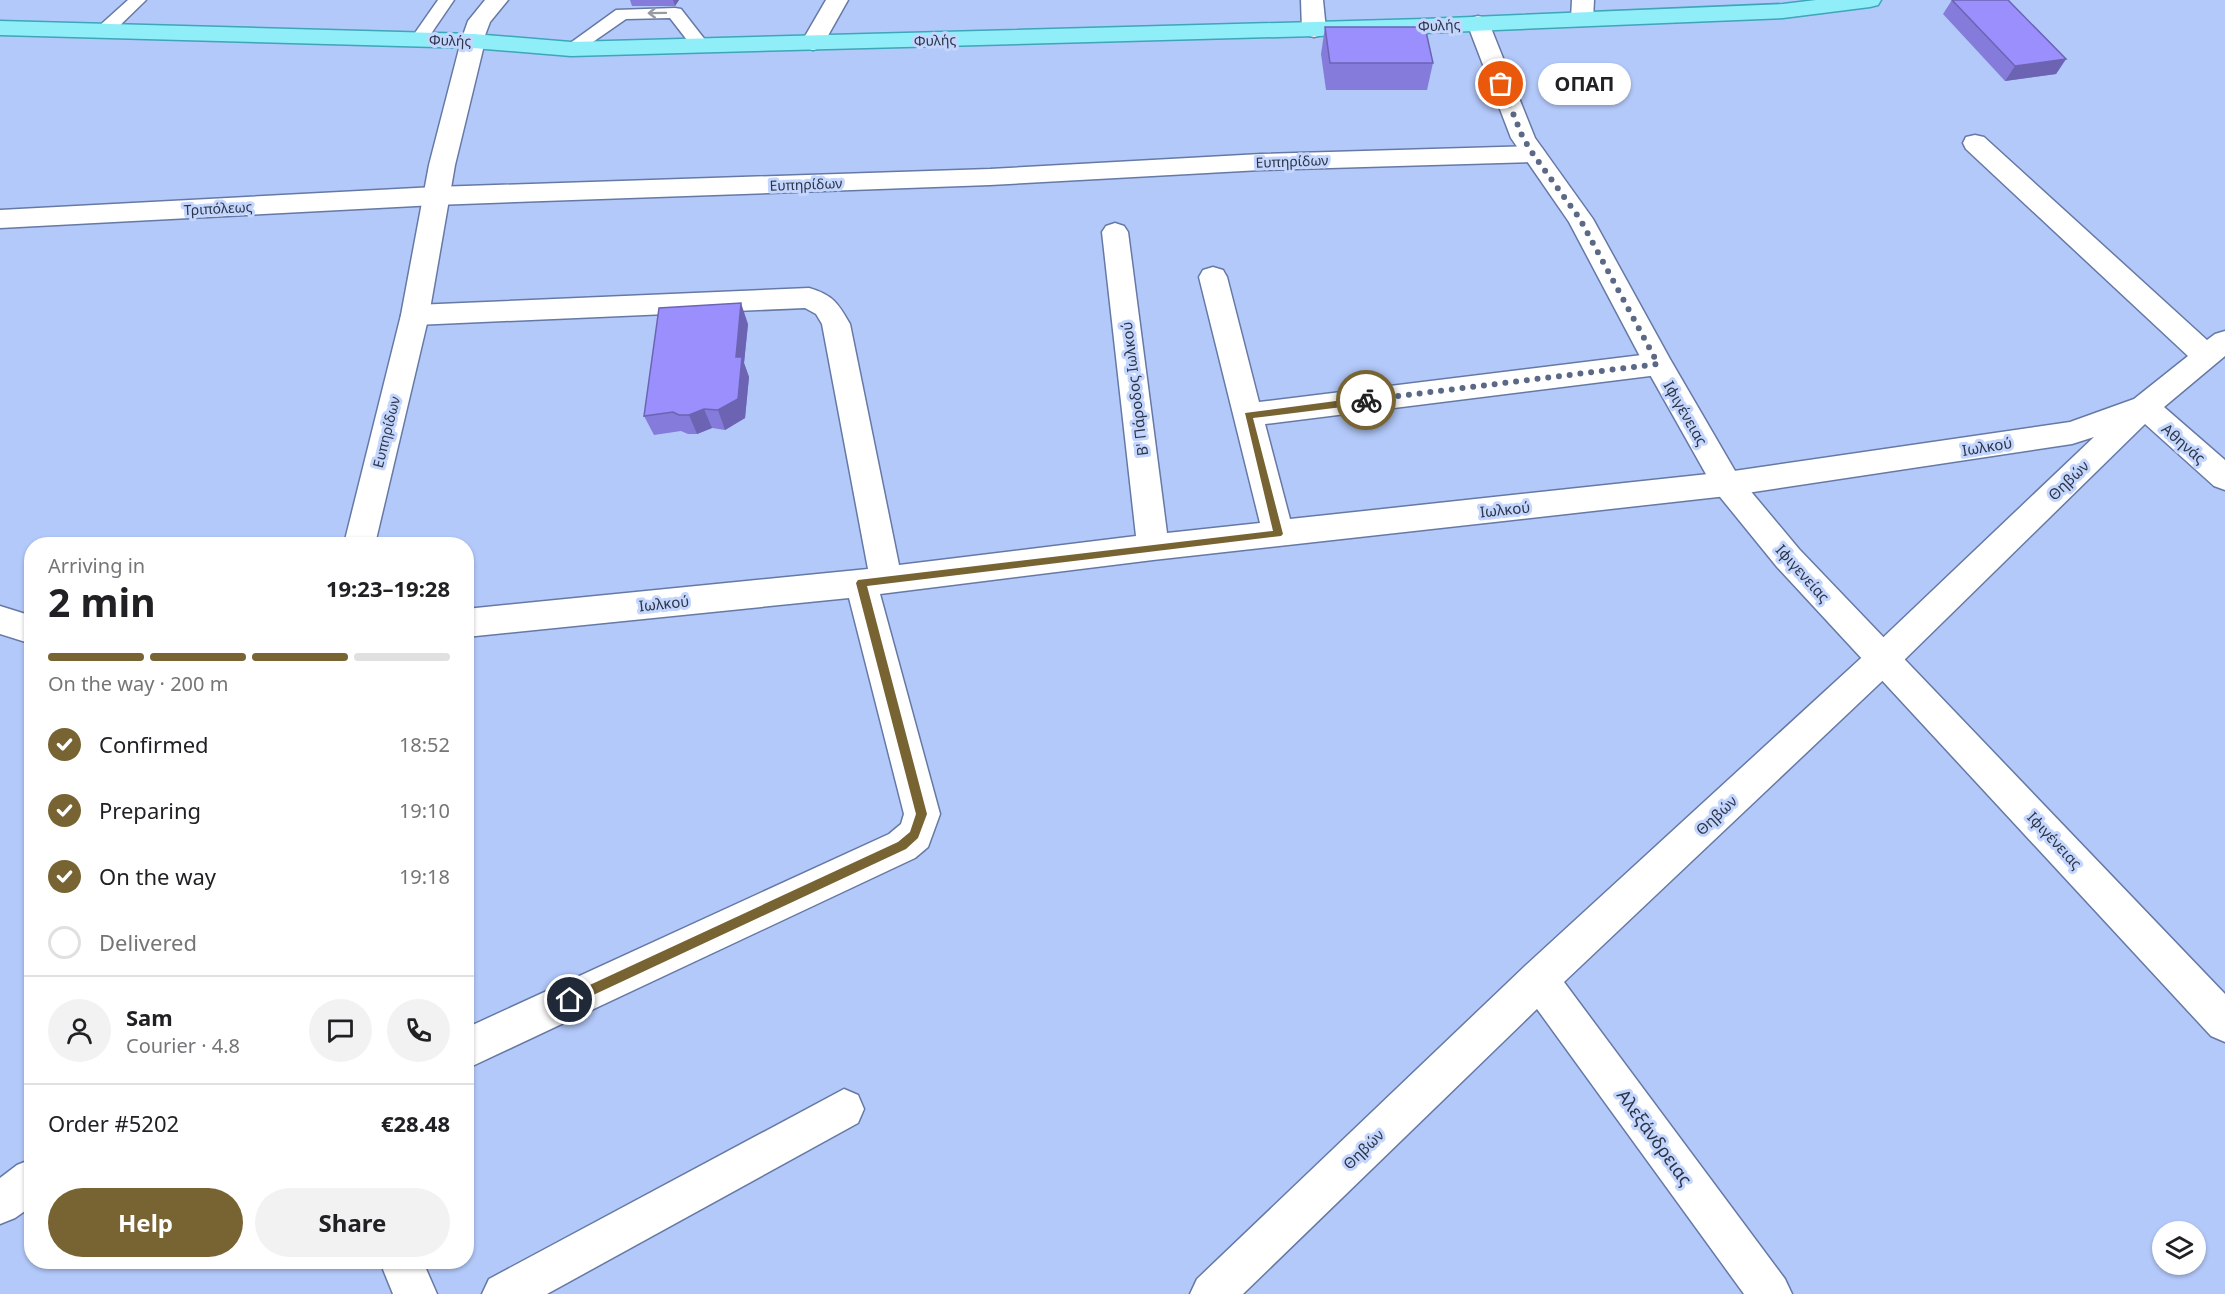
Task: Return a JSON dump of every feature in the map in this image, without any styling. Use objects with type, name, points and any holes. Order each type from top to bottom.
[{"type":"main road","name":"Φυλής","points":[[0,28],[473,41],[571,49],[1314,30],[1478,23],[1582,9],[1782,11],[1870,0]]},
{"type":"street","points":[[435,196],[479,21],[497,0]]},
{"type":"street","points":[[813,43],[837,0]]},
{"type":"street","points":[[1312,0],[1314,30]]},
{"type":"street","name":"Ιφιγένειας","points":[[1478,23],[1517,124],[1533,154],[1580,219],[1658,364],[1727,484]]},
{"type":"street","points":[[1975,143],[2215,348]]},
{"type":"street","name":"Ευπηρίδων","points":[[361,537],[415,315],[435,196],[990,177],[1261,162],[1533,154]]},
{"type":"street","name":"Τριπόλεως","points":[[0,219],[435,196]]},
{"type":"street","name":"Β' Πάροδος Ιωλκού","points":[[1115,232],[1153,547]]},
{"type":"street","points":[[1213,277],[1278,534]]},
{"type":"street","points":[[415,315],[809,298],[826,307],[836,324],[874,581],[922,814],[915,835],[902,846],[474,1044]]},
{"type":"street","name":"Θηβών","points":[[1212,1294],[1539,980],[1884,658],[2144,408],[2215,348]]},
{"type":"street","points":[[1248,415],[1658,364]]},
{"type":"street","name":"Ιωλκού","points":[[474,622],[874,581],[1153,547],[1727,484],[2072,433],[2144,408]]},
{"type":"street","name":"Αθηνάς","points":[[2144,408],[2225,478]]},
{"type":"street","name":"Ιφιγενείας","points":[[1727,484],[1788,558],[1884,658]]},
{"type":"street","points":[[0,620],[24,628]]},
{"type":"street","name":"Ιφιγένειας","points":[[1884,658],[2225,1022]]},
{"type":"street","name":"Αλεξάνδρειας","points":[[1539,980],[1770,1294]]},
{"type":"street","points":[[504,1294],[844,1109]]},
{"type":"street","points":[[0,1203],[24,1186]]},
{"type":"street","points":[[404,1269],[415,1294]]},
{"type":"lane","points":[[104,31],[138,0]]},
{"type":"lane","points":[[418,40],[446,0]]},
{"type":"lane","points":[[571,49],[622,14],[675,13],[700,45]]},
{"type":"building","points":[[1952,0],[2008,0],[2066,59],[2015,66]]},
{"type":"building","points":[[1325,27],[1425,27],[1433,63],[1330,63]]},
{"type":"building","points":[[741,303],[736,357],[742,357],[738,399],[718,410],[704,409],[689,415],[679,415],[673,412],[644,416],[659,308]]},
{"type":"way so far","points":[[1366,400],[1658,364],[1580,219],[1523,138],[1501,84]]},
{"type":"place","name":"ΟΠΑΠ","points":[[1501,84]]},
{"type":"route","points":[[570,1000],[902,846],[915,835],[922,814],[861,583],[1278,534],[1248,415],[1366,400]]}]
